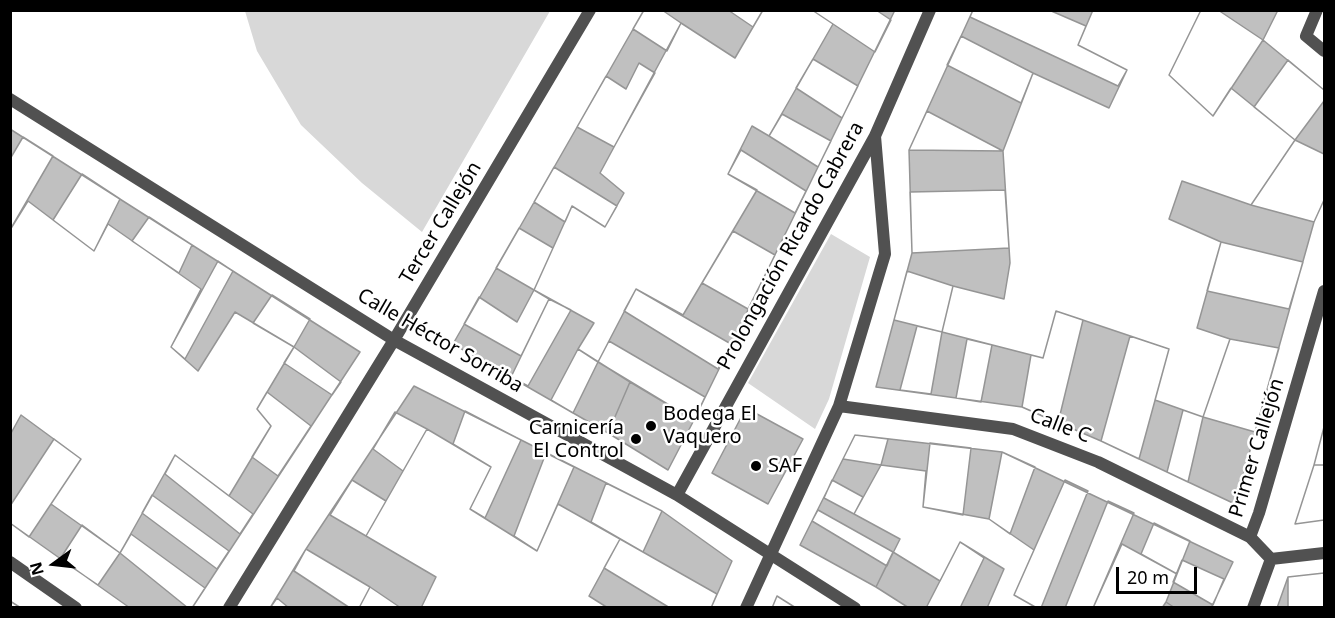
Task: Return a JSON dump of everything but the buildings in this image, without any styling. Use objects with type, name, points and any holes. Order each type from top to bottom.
[{"type":"street","name":"Tercer Callejón","points":[[228,608],[394,340],[590,10]]},
{"type":"street","name":"Prolongación Ricardo Cabrera","points":[[677,495],[875,136],[930,10]]},
{"type":"street","points":[[1317,10],[1306,36],[1324,51]]},
{"type":"street","name":"Calle Héctor Sorriba","points":[[10,99],[394,340],[677,495],[855,608]]},
{"type":"street","points":[[746,608],[839,406],[885,254],[875,136]]},
{"type":"street","name":"Primer Callejón","points":[[1271,559],[1250,537],[1324,291]]},
{"type":"street","name":"Calle C","points":[[839,406],[1013,429],[1098,462],[1250,537]]},
{"type":"street","points":[[1252,608],[1271,559],[1324,553]]},
{"type":"street","points":[[10,562],[76,608]]},
{"type":"shaded area","points":[[245,10],[550,11],[422,232],[362,183],[301,125],[257,51]]},
{"type":"shaded area","points":[[831,234],[870,257],[829,399],[815,429],[748,383]]},
{"type":"place","name":"Bodega El Vaquero","points":[[651,426]]},
{"type":"place","name":"Carnicería El Control","points":[[636,439]]},
{"type":"place","name":"SAF","points":[[756,466]]}]
